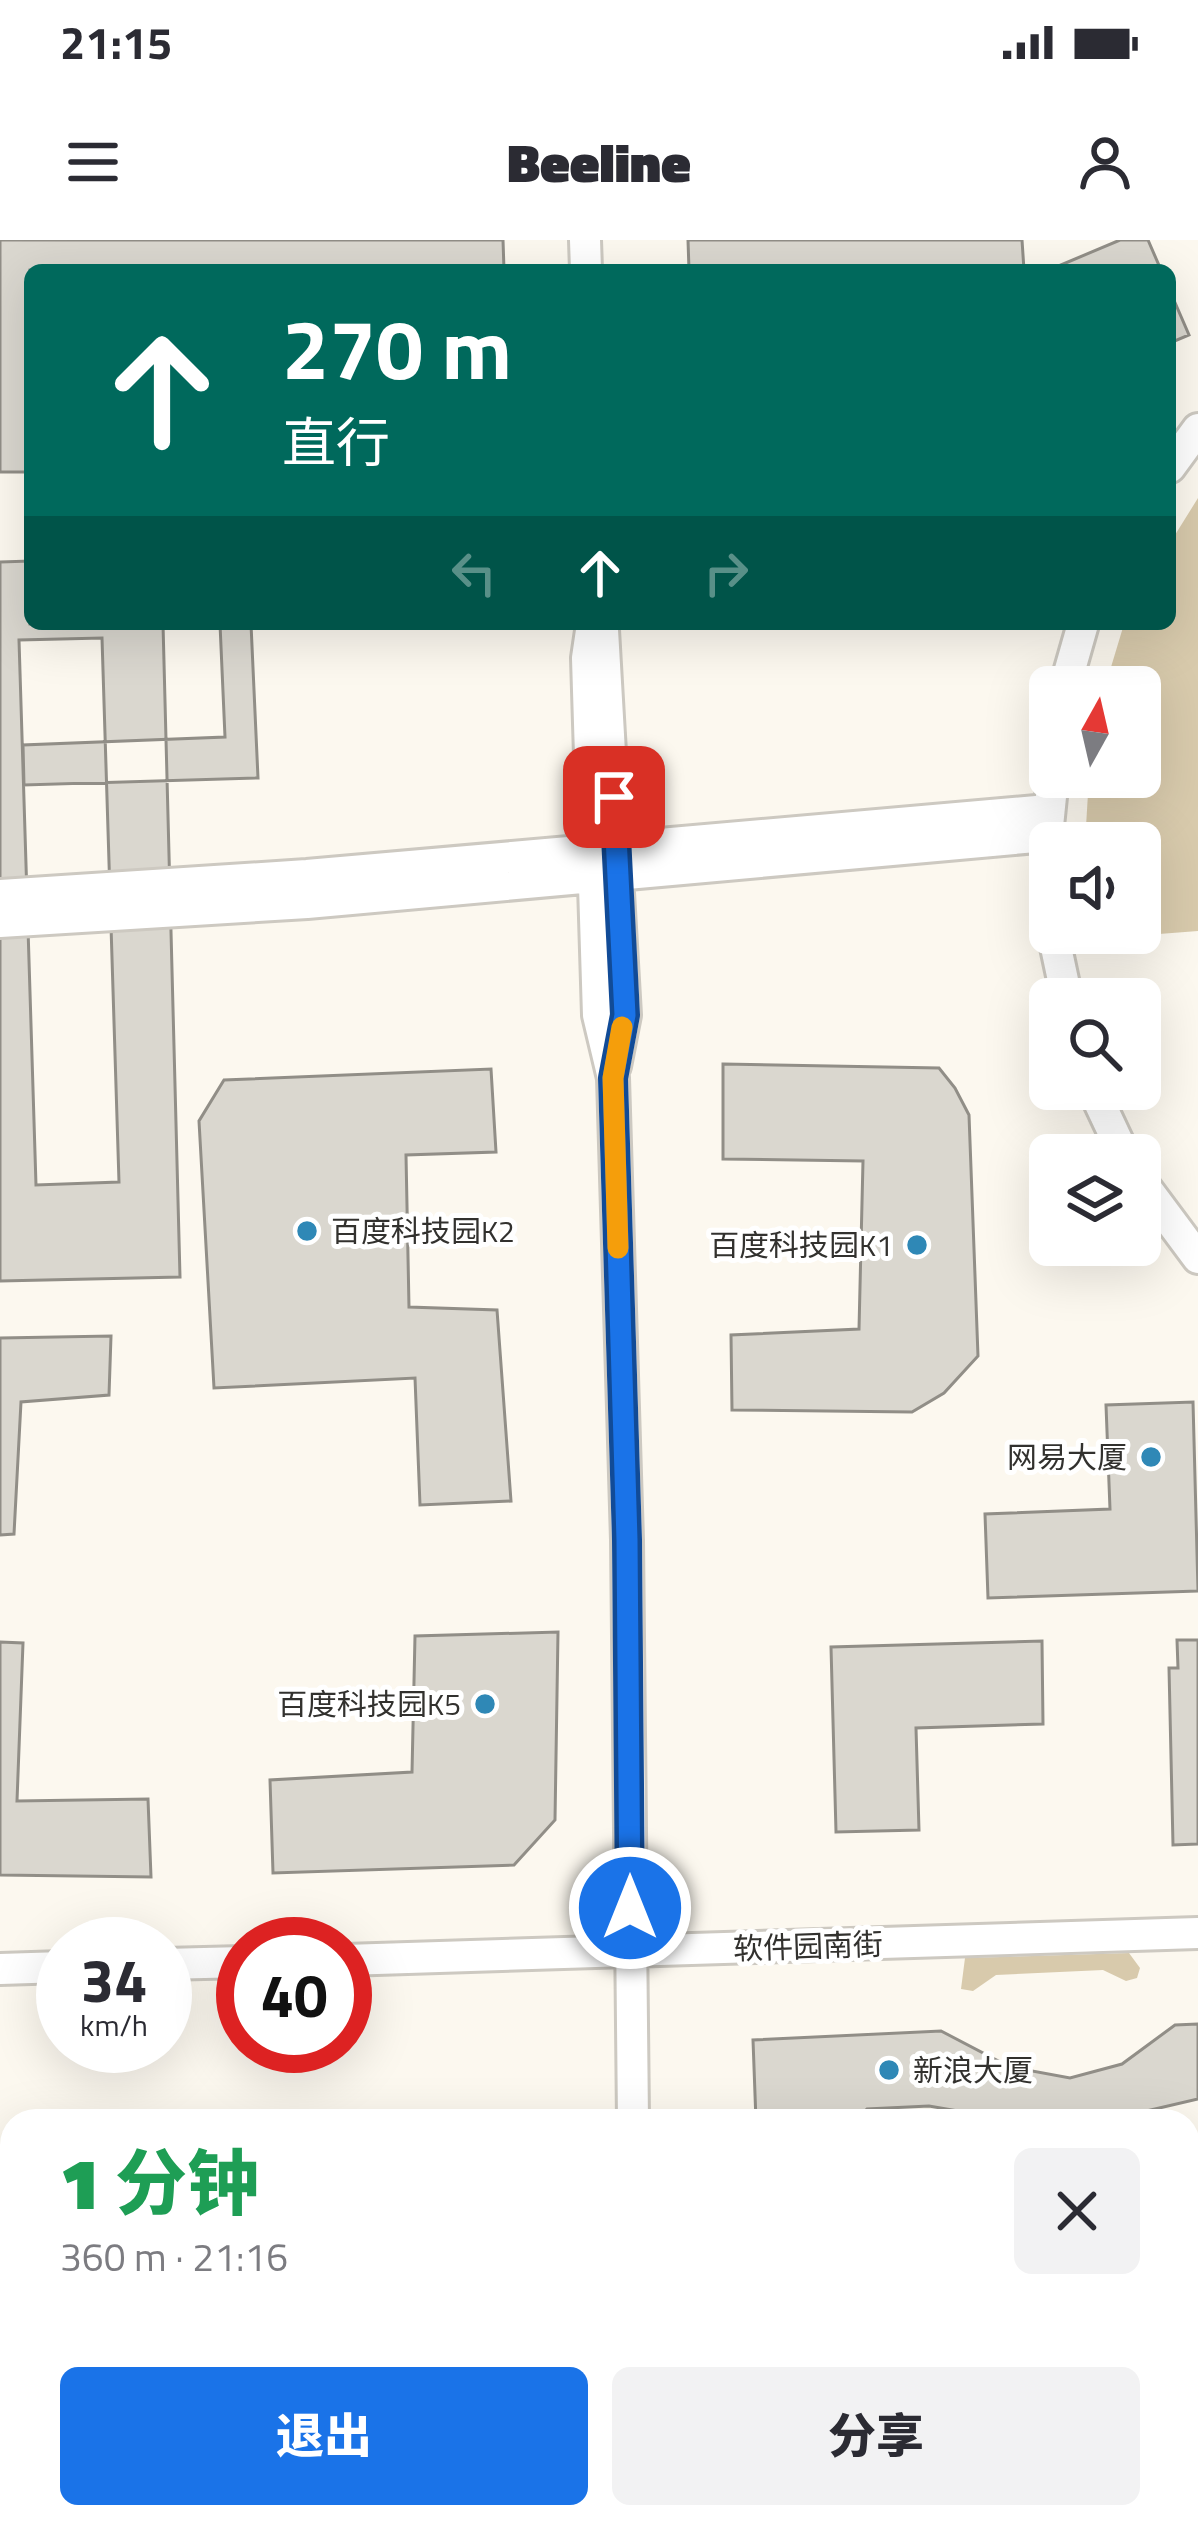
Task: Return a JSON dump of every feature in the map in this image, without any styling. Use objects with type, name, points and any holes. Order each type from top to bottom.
[{"type":"street","points":[[1176,458],[1198,429]]},
{"type":"street","points":[[591,630],[587,658],[625,1015],[613,1078],[627,1540],[633,2109]]},
{"type":"street","points":[[603,630],[608,650],[605,861]]},
{"type":"street","points":[[1071,666],[1081,630]]},
{"type":"street","points":[[0,895],[605,861],[1029,825]]},
{"type":"street","points":[[0,922],[308,903],[605,861]]},
{"type":"street","points":[[1161,1208],[1198,1258]]},
{"type":"street","name":"软件园南街","points":[[372,1959],[1198,1933]]},
{"type":"street","points":[[0,1969],[36,1968]]},
{"type":"shaded area","points":[[1198,498],[1198,931],[1161,934],[1161,822],[1086,822],[1088,798],[1161,798],[1161,666],[1111,666],[1122,630],[1176,630],[1176,533]]},
{"type":"shaded area","points":[[1129,1953],[1140,1968],[1137,1978],[1126,1981],[1103,1970],[996,1975],[973,1991],[961,1989],[965,1958]]},
{"type":"building","points":[[0,240],[503,240],[504,264],[24,264],[24,472],[0,472]]},
{"type":"building","points":[[688,240],[1022,240],[1024,264],[689,264]]},
{"type":"building","points":[[1120,240],[1148,240],[1158,264],[1063,264]]},
{"type":"building","points":[[1176,305],[1189,335],[1176,340]]},
{"type":"building","points":[[24,561],[24,630],[163,630],[180,1277],[0,1281],[0,562]],"holes":[[[102,638],[119,1182],[36,1185],[19,640]]]},
{"type":"building","points":[[220,630],[251,630],[258,778],[24,785],[23,745],[225,737]]},
{"type":"building","name":"百度科技园K1","points":[[723,1064],[939,1068],[955,1088],[969,1115],[978,1356],[944,1393],[912,1412],[732,1410],[731,1335],[859,1329],[863,1161],[723,1159]]},
{"type":"building","name":"百度科技园K2","points":[[491,1069],[496,1152],[406,1155],[409,1307],[497,1310],[511,1501],[420,1505],[415,1378],[214,1388],[199,1121],[224,1080]]},
{"type":"building","points":[[111,1336],[109,1395],[21,1402],[14,1534],[0,1535],[0,1338]]},
{"type":"building","name":"网易大厦","points":[[1193,1402],[1198,1591],[988,1598],[985,1514],[1110,1509],[1106,1405]]},
{"type":"building","name":"百度科技园K5","points":[[558,1632],[555,1820],[514,1865],[273,1873],[270,1780],[412,1772],[415,1636]]},
{"type":"building","points":[[1177,1640],[1198,1640],[1198,1844],[1173,1845],[1169,1668],[1178,1668]]},
{"type":"building","points":[[1042,1641],[1043,1724],[916,1728],[919,1830],[836,1832],[831,1647]]},
{"type":"building","points":[[0,1642],[23,1643],[17,1801],[148,1799],[151,1877],[0,1875]]},
{"type":"building","name":"新浪大厦","points":[[1198,2024],[1198,2099],[1155,2109],[756,2109],[753,2040],[941,2031],[1010,2067],[1070,2078],[1122,2064],[1175,2025]]},
{"type":"slow traffic","points":[[618,1248],[613,1078],[622,1027]]},
{"type":"place","name":"百度科技园K2","points":[[307,1231]]},
{"type":"place","name":"百度科技园K1","points":[[917,1245]]},
{"type":"place","name":"网易大厦","points":[[1151,1457]]},
{"type":"place","name":"百度科技园K5","points":[[485,1704]]},
{"type":"place","name":"新浪大厦","points":[[889,2070]]},
{"type":"route","points":[[614,797],[625,1015],[613,1078],[627,1540],[630,1908]]}]
